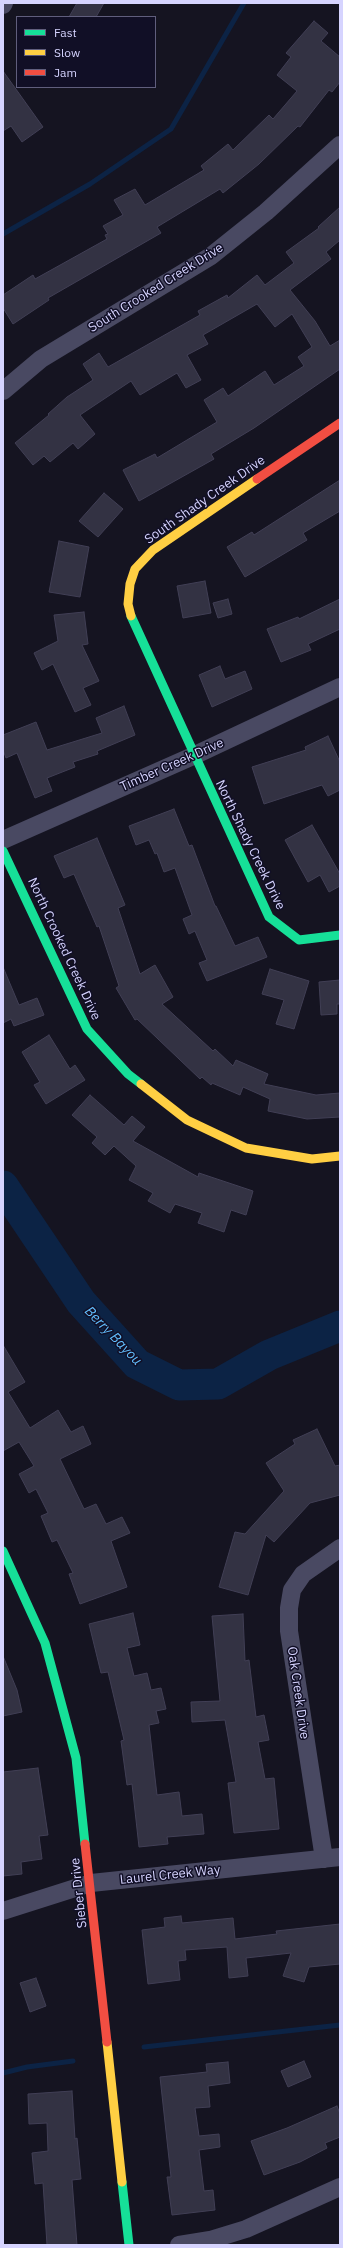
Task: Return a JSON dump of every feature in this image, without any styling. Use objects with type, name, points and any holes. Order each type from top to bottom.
[{"type":"street","name":"South Crooked Creek Drive","points":[[3,391],[41,359],[211,256],[301,182],[340,144]]},
{"type":"street","name":"South Shady Creek Drive","points":[[193,756],[132,622],[128,604],[130,584],[135,569],[153,550],[340,423]]},
{"type":"street","name":"Timber Creek Drive","points":[[3,840],[193,756],[340,687]]},
{"type":"street","name":"North Shady Creek Drive","points":[[193,756],[269,917],[299,940],[340,935]]},
{"type":"street","name":"North Crooked Creek Drive","points":[[3,851],[87,1029],[128,1074],[187,1120],[246,1148],[312,1159],[340,1156]]},
{"type":"street","name":"Oak Creek Drive","points":[[332,1858],[289,1631],[289,1608],[292,1590],[303,1574],[340,1548]]},
{"type":"street","name":"Sieber Drive","points":[[3,1551],[45,1643],[74,1750],[91,1883],[130,2245]]},
{"type":"street","name":"Laurel Creek Way","points":[[3,1911],[91,1883],[332,1858]]},
{"type":"street","points":[[179,2245],[210,2240],[246,2229],[340,2187]]},
{"type":"building","points":[[77,3],[104,3],[97,16],[70,16]]},
{"type":"building","points":[[314,21],[328,33],[321,41],[340,57],[340,82],[332,92],[329,90],[300,127],[298,126],[259,164],[223,193],[220,189],[157,227],[161,233],[48,298],[49,300],[13,324],[3,308],[3,295],[33,275],[35,279],[107,239],[105,235],[108,234],[103,226],[123,215],[114,200],[135,189],[145,205],[204,170],[201,166],[228,144],[233,150],[269,115],[273,119],[297,91],[277,75],[291,57],[286,53]]},
{"type":"building","points":[[3,71],[43,127],[22,142],[11,126],[3,131]]},
{"type":"building","points":[[340,207],[340,240],[326,252],[331,259],[290,290],[315,321],[330,346],[340,340],[340,369],[254,428],[211,454],[214,459],[139,501],[123,470],[155,454],[157,458],[217,422],[204,400],[223,388],[228,396],[265,371],[274,385],[304,366],[298,357],[312,347],[292,314],[275,327],[257,304],[203,335],[208,344],[187,355],[201,380],[186,388],[177,373],[140,395],[131,381],[80,415],[95,434],[78,449],[73,443],[50,462],[44,456],[33,465],[15,443],[49,415],[48,414],[67,397],[93,380],[83,364],[99,353],[108,367],[200,315],[198,311],[227,295],[228,298],[257,275],[265,285],[294,263],[286,252],[319,228],[318,227]]},
{"type":"building","points":[[340,480],[340,511],[303,533],[307,540],[245,577],[227,547],[252,532],[254,535]]},
{"type":"building","points":[[104,493],[123,509],[98,537],[79,521]]},
{"type":"building","points":[[59,541],[89,547],[80,597],[49,592]]},
{"type":"building","points":[[205,581],[211,613],[183,618],[177,586]]},
{"type":"building","points":[[228,599],[232,614],[218,618],[213,603]]},
{"type":"building","points":[[340,599],[340,629],[308,644],[311,650],[281,662],[267,629],[298,617],[299,619]]},
{"type":"building","points":[[84,612],[88,644],[82,645],[99,681],[83,688],[91,705],[75,712],[53,664],[42,670],[34,653],[58,641],[54,615]]},
{"type":"building","points":[[220,666],[225,679],[245,671],[252,689],[212,707],[199,675]]},
{"type":"building","points":[[124,706],[135,735],[97,751],[98,754],[73,762],[75,767],[47,778],[52,791],[35,798],[17,753],[6,758],[3,750],[3,735],[36,722],[47,750],[102,733],[96,718]]},
{"type":"building","points":[[328,736],[340,762],[340,790],[328,796],[322,785],[264,804],[252,767],[306,750],[305,747]]},
{"type":"building","points":[[174,809],[189,846],[192,845],[215,906],[235,946],[258,937],[267,957],[207,981],[199,963],[207,960],[195,931],[189,934],[183,919],[192,915],[175,868],[164,872],[157,853],[155,854],[149,840],[136,845],[129,826]]},
{"type":"building","points":[[312,825],[340,874],[340,886],[329,892],[320,875],[308,882],[285,840]]},
{"type":"building","points":[[97,838],[125,905],[118,908],[140,974],[155,965],[173,997],[162,1004],[213,1051],[215,1049],[233,1066],[236,1060],[268,1074],[264,1084],[316,1095],[340,1093],[340,1117],[307,1119],[268,1111],[270,1099],[243,1087],[240,1095],[212,1083],[211,1085],[202,1077],[200,1079],[137,1019],[135,1020],[116,988],[119,986],[99,926],[97,927],[74,874],[64,878],[54,856]]},
{"type":"building","points":[[3,967],[19,1005],[37,998],[44,1015],[14,1026],[11,1019],[3,1023]]},
{"type":"building","points":[[270,969],[309,981],[294,1029],[276,1024],[284,1000],[262,994]]},
{"type":"building","points":[[340,980],[340,1004],[337,1004],[337,1014],[321,1015],[319,982]]},
{"type":"building","points":[[49,1035],[70,1069],[75,1065],[85,1080],[46,1104],[34,1085],[40,1082],[22,1052]]},
{"type":"building","points":[[90,1095],[124,1125],[132,1116],[145,1127],[133,1141],[198,1177],[199,1173],[253,1191],[246,1215],[231,1210],[224,1232],[198,1223],[202,1213],[175,1204],[170,1213],[148,1201],[153,1193],[129,1180],[136,1166],[114,1146],[105,1155],[92,1143],[97,1137],[72,1115]]},
{"type":"building","points":[[3,1345],[25,1382],[8,1392],[30,1428],[58,1410],[71,1432],[83,1426],[91,1444],[60,1459],[84,1509],[96,1504],[106,1524],[122,1517],[130,1533],[111,1541],[127,1587],[80,1604],[69,1574],[73,1573],[57,1540],[52,1542],[41,1516],[48,1513],[36,1489],[29,1493],[19,1474],[34,1466],[19,1442],[3,1451]]},
{"type":"building","points":[[317,1429],[335,1466],[340,1465],[340,1495],[310,1503],[274,1542],[266,1535],[248,1595],[219,1587],[235,1532],[245,1534],[284,1491],[266,1463],[295,1444],[293,1440]]},
{"type":"building","points":[[133,1613],[140,1645],[127,1648],[134,1676],[147,1673],[151,1690],[161,1688],[166,1709],[156,1711],[159,1723],[149,1725],[157,1795],[179,1792],[182,1816],[202,1814],[204,1834],[167,1837],[168,1844],[139,1847],[132,1784],[127,1785],[121,1741],[124,1740],[108,1672],[101,1673],[89,1624]]},
{"type":"building","points":[[243,1614],[245,1661],[249,1660],[256,1717],[264,1715],[269,1740],[258,1742],[265,1779],[274,1778],[279,1829],[234,1833],[228,1783],[236,1782],[225,1720],[192,1722],[191,1702],[220,1701],[212,1616]]},
{"type":"building","points":[[3,1656],[17,1690],[22,1712],[3,1716]]},
{"type":"building","points":[[38,1768],[48,1835],[39,1836],[42,1859],[21,1862],[22,1874],[3,1876],[3,1772]]},
{"type":"building","points":[[181,1916],[182,1923],[233,1918],[235,1939],[277,1934],[276,1931],[340,1924],[340,1964],[309,1967],[304,1982],[283,1976],[291,1953],[246,1958],[248,1976],[229,1978],[227,1947],[185,1950],[186,1960],[178,1961],[180,1980],[148,1984],[142,1930],[165,1927],[164,1918]]},
{"type":"building","points":[[36,1978],[46,2006],[30,2012],[20,1983]]},
{"type":"building","points":[[304,2061],[311,2077],[288,2087],[281,2071]]},
{"type":"building","points":[[228,2062],[230,2083],[208,2086],[210,2107],[195,2108],[199,2136],[219,2134],[220,2147],[199,2150],[204,2191],[213,2190],[215,2210],[172,2215],[167,2177],[171,2177],[160,2077],[207,2072],[206,2064]]},
{"type":"building","points":[[72,2091],[75,2139],[77,2138],[81,2179],[72,2180],[77,2245],[47,2245],[43,2183],[35,2184],[32,2153],[48,2151],[47,2123],[29,2124],[28,2094]]},
{"type":"building","points":[[337,2106],[340,2114],[340,2137],[325,2143],[327,2148],[300,2162],[264,2175],[251,2141],[287,2128]]},
{"type":"waterway","points":[[3,234],[90,184],[171,129],[244,3]]},
{"type":"waterway","name":"Berry Bayou","points":[[3,1186],[81,1302],[137,1364],[179,1385],[218,1384],[269,1355],[340,1326]]},
{"type":"waterway","points":[[144,2047],[340,2025]]},
{"type":"waterway","points":[[3,2073],[27,2067],[73,2061]]},
{"type":"traffic: fast","points":[[131,616],[269,917],[299,940],[340,935]]},
{"type":"traffic: fast","points":[[3,851],[87,1029],[128,1074],[141,1084]]},
{"type":"traffic: fast","points":[[3,1551],[45,1643],[76,1758],[85,1844]]},
{"type":"traffic: fast","points":[[122,2182],[129,2245]]},
{"type":"traffic: slow","points":[[131,616],[128,604],[130,584],[135,569],[153,550],[257,479]]},
{"type":"traffic: slow","points":[[141,1084],[187,1120],[246,1148],[312,1159],[340,1156]]},
{"type":"traffic: slow","points":[[107,2042],[122,2182]]},
{"type":"traffic: jam","points":[[257,479],[340,423]]},
{"type":"traffic: jam","points":[[85,1844],[107,2042]]}]
